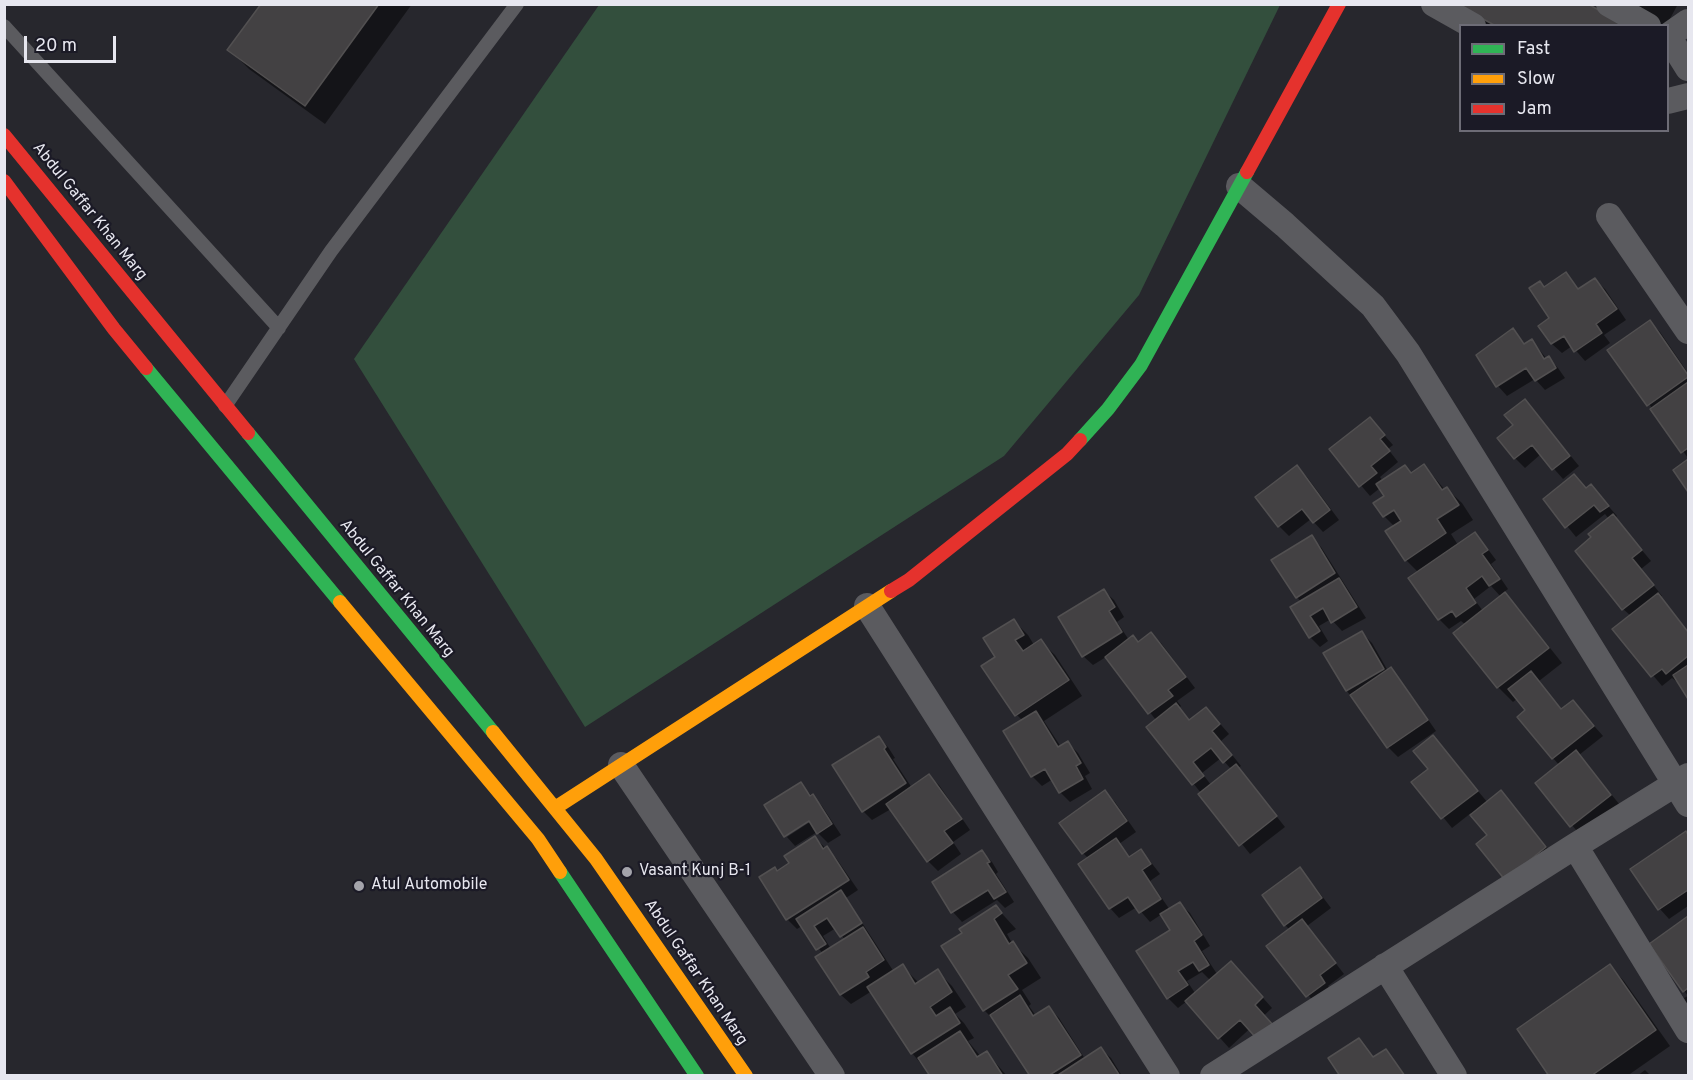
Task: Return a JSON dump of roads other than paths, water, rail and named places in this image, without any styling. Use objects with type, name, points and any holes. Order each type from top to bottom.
[{"type":"main road","points":[[555,808],[909,580],[1067,454],[1108,409],[1141,365],[1339,4]]},
{"type":"main road","name":"Abdul Gaffar Khan Marg","points":[[8,136],[225,406],[596,859],[746,1076]]},
{"type":"main road","points":[[4,181],[114,329],[207,444],[538,839],[698,1076]]},
{"type":"street","points":[[1434,4],[1469,24]]},
{"type":"street","points":[[1609,4],[1644,24]]},
{"type":"street","points":[[1669,35],[1689,22]]},
{"type":"street","points":[[1669,38],[1689,68]]},
{"type":"street","points":[[1669,101],[1689,96]]},
{"type":"street","points":[[1213,1076],[1575,846],[1684,788],[1408,353],[1373,306],[1239,186]]},
{"type":"street","points":[[1609,216],[1689,331]]},
{"type":"street","points":[[867,606],[1167,1076]]},
{"type":"street","points":[[621,765],[832,1076]]},
{"type":"street","points":[[1575,846],[1689,1030]]},
{"type":"street","points":[[1385,966],[1454,1076]]},
{"type":"lane","points":[[225,406],[331,251],[517,4]]},
{"type":"lane","points":[[4,26],[279,328]]},
{"type":"place","name":"Vasant Kunj B-1","points":[[627,872]]},
{"type":"place","name":"Atul Automobile","points":[[359,886]]}]
